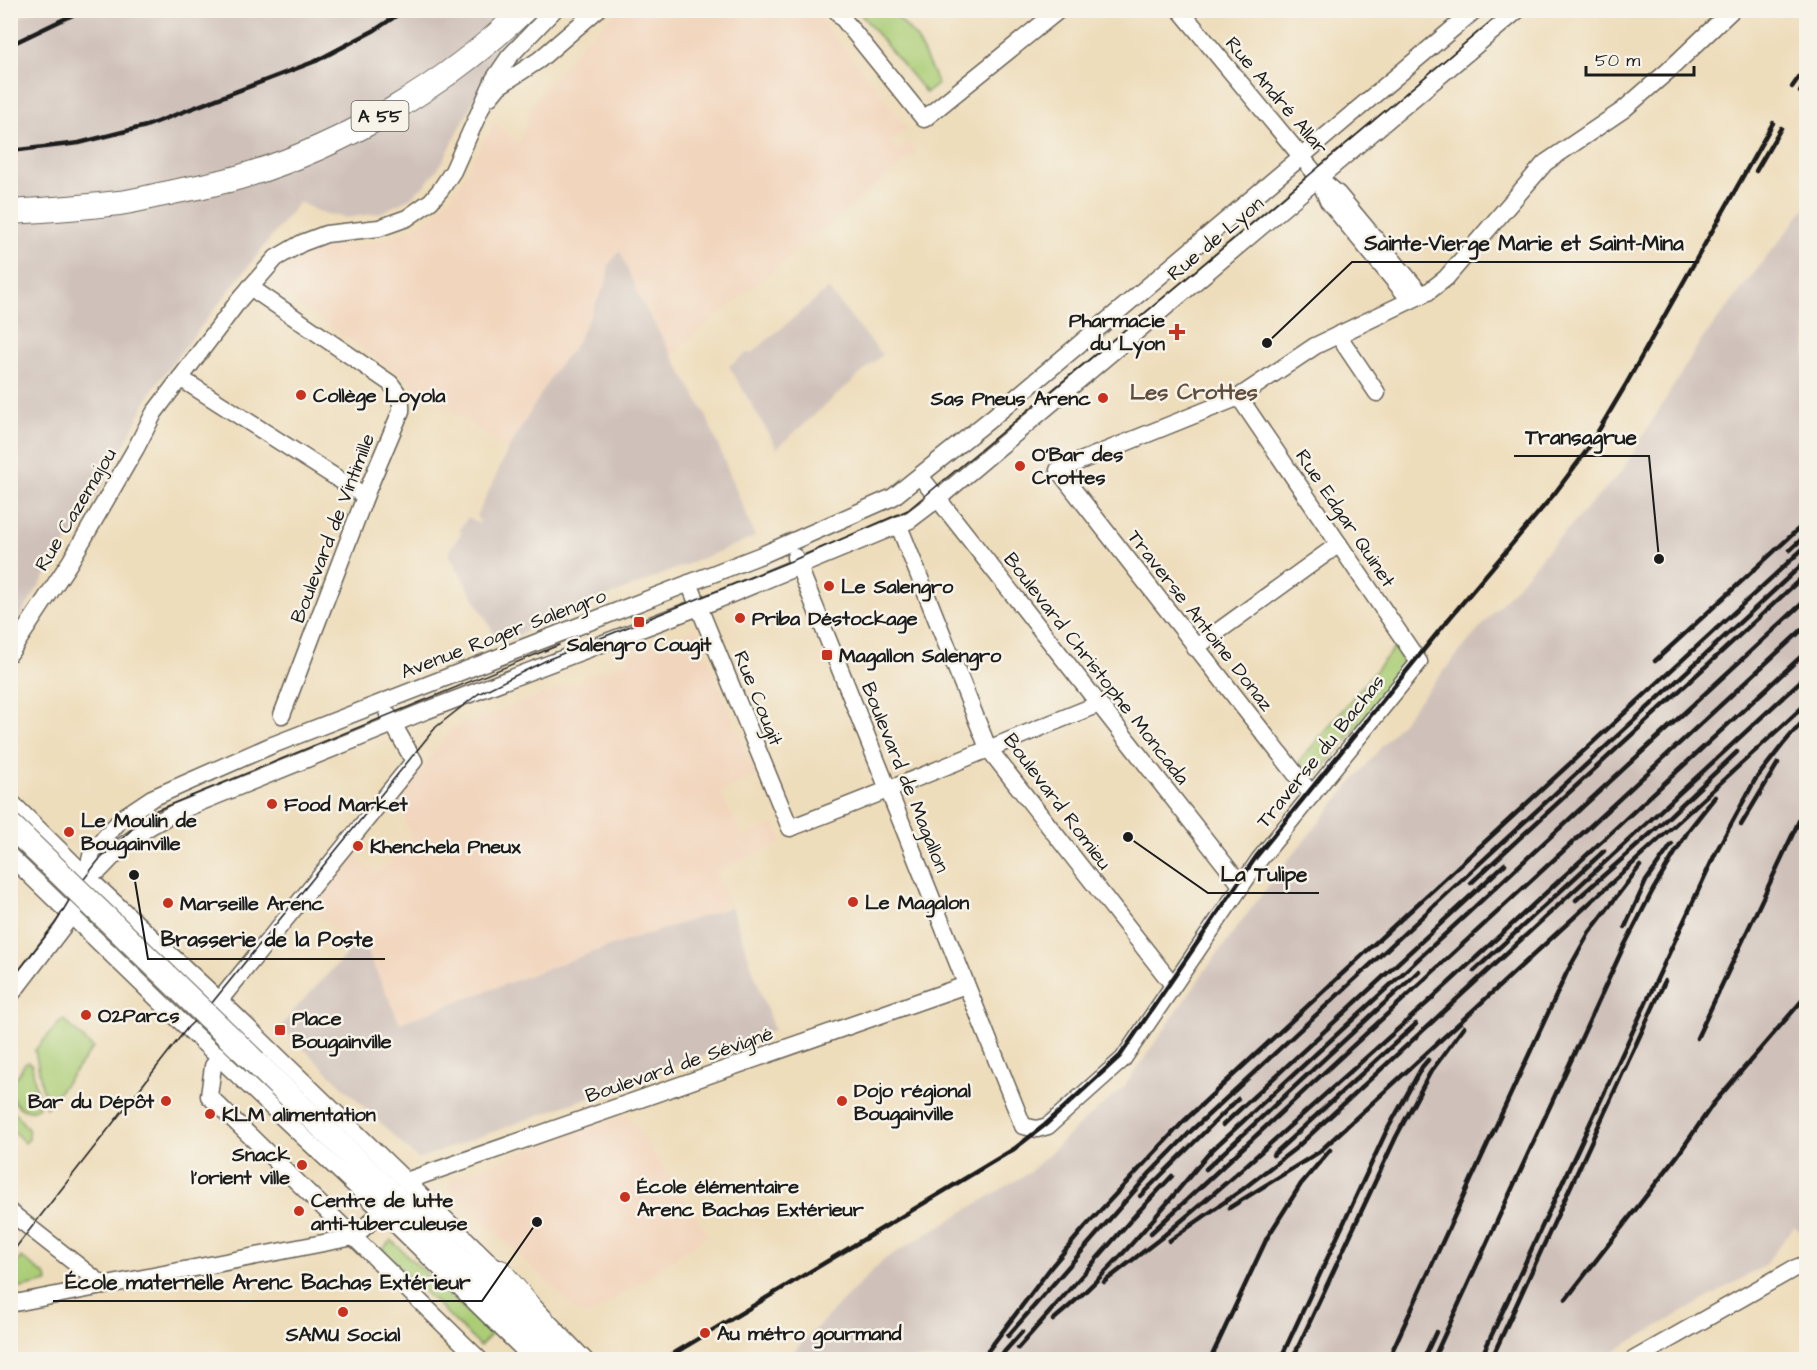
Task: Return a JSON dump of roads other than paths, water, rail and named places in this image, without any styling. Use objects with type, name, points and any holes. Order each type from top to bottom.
[{"type":"highway","name":"A 55","points":[[10,197],[114,189],[170,179],[281,147],[328,127],[412,81],[453,53],[504,10]]},
{"type":"highway","name":"A 55","points":[[10,212],[121,203],[232,179],[285,161],[365,125],[402,104],[460,65],[495,38],[524,10]]},
{"type":"highway","points":[[10,825],[488,1274],[572,1359]]},
{"type":"highway","points":[[488,1274],[560,1359]]},
{"type":"street","name":"Rue Cazemajou","points":[[10,653],[70,562],[154,413],[250,287],[276,258],[302,243],[326,234],[379,228],[407,218],[430,201],[453,171],[494,79],[509,57],[554,10]]},
{"type":"street","points":[[485,102],[500,86],[539,60],[597,10]]},
{"type":"street","points":[[836,10],[924,119],[1059,10]]},
{"type":"street","name":"Rue André Allar","points":[[1180,10],[1319,178],[1328,201],[1416,298]]},
{"type":"street","name":"Rue de Lyon","points":[[956,447],[1475,10]]},
{"type":"street","name":"Rue de Lyon","points":[[939,498],[1518,10]]},
{"type":"street","points":[[1239,397],[1315,346],[1416,298],[1446,278],[1545,164],[1623,110],[1732,10]]},
{"type":"street","name":"Boulevard de Vintimille","points":[[250,287],[390,383],[399,394],[402,403],[401,411],[365,496],[282,715]]},
{"type":"street","points":[[1338,335],[1377,393]]},
{"type":"street","points":[[180,378],[365,496]]},
{"type":"street","name":"Traverse Antoine Donaz","points":[[1239,397],[1058,470],[1312,795]]},
{"type":"street","name":"Rue Edgar Quinet","points":[[1239,397],[1419,662]]},
{"type":"street","name":"Avenue Roger Salengro","points":[[10,996],[72,915],[92,852],[122,818],[152,798],[270,746],[380,702],[789,544],[893,497],[956,447]]},
{"type":"street","name":"Boulevard Christophe Moncada","points":[[920,476],[1241,885]]},
{"type":"street","points":[[86,876],[100,870],[124,845],[174,813],[393,724],[699,606],[898,526],[910,520],[939,498]]},
{"type":"street","name":"Boulevard Romieu","points":[[898,526],[988,748],[1173,985]]},
{"type":"street","name":"Boulevard de Magallon","points":[[789,544],[1023,1126]]},
{"type":"street","points":[[1195,648],[1339,544]]},
{"type":"street","name":"Rue Cougit","points":[[689,583],[790,828],[888,791]]},
{"type":"street","name":"Traverse du Bachas","points":[[1023,1126],[1037,1129],[1048,1126],[1123,1059],[1259,860],[1419,662]]},
{"type":"street","points":[[219,1000],[414,761],[380,702]]},
{"type":"street","points":[[888,791],[1099,704]]},
{"type":"street","points":[[10,801],[406,1181],[488,1274],[585,1359]]},
{"type":"street","points":[[10,856],[178,1019],[382,1211],[533,1359]]},
{"type":"street","name":"Boulevard de Sévigné","points":[[406,1181],[966,986]]},
{"type":"street","points":[[248,1029],[213,1066],[209,1096],[480,1359]]},
{"type":"street","points":[[10,1304],[354,1237],[382,1211]]},
{"type":"street","points":[[10,1212],[104,1286]]},
{"type":"street","points":[[1633,1359],[1793,1269],[1806,1264]]},
{"type":"tram line","points":[[10,1255],[188,1027],[207,1009],[436,727],[478,694],[549,659],[796,559],[908,510],[1504,10]]},
{"type":"tram line","points":[[10,982],[55,924],[74,892],[98,861],[143,819],[157,810],[559,645]]},
{"type":"railway","points":[[10,45],[83,10]]},
{"type":"railway","points":[[10,151],[79,143],[146,126],[316,61],[375,30],[405,10]]},
{"type":"railway","points":[[1792,87],[1806,67]]},
{"type":"railway","points":[[1800,92],[1806,83]]},
{"type":"railway","points":[[663,1360],[1014,1149],[1045,1125],[1120,1056],[1256,857],[1443,626],[1555,493],[1587,450],[1773,123]]},
{"type":"railway","points":[[1756,171],[1781,128]]},
{"type":"railway","points":[[1655,661],[1806,522]]},
{"type":"railway","points":[[1790,550],[1806,535]]},
{"type":"railway","points":[[981,1360],[1052,1266],[1085,1227],[1183,1122],[1806,546]]},
{"type":"railway","points":[[1008,1336],[1150,1173],[1192,1130],[1806,561]]},
{"type":"railway","points":[[1471,883],[1806,574]]},
{"type":"railway","points":[[1053,1320],[1116,1261],[1211,1151],[1806,600]]},
{"type":"railway","points":[[1151,1233],[1806,626]]},
{"type":"railway","points":[[1104,1282],[1161,1238],[1233,1177],[1427,1003],[1806,652]]},
{"type":"railway","points":[[1169,1241],[1296,1148],[1806,676]]},
{"type":"railway","points":[[1229,1208],[1319,1152],[1806,704]]},
{"type":"railway","points":[[1480,1360],[1717,850],[1755,780],[1806,718]]},
{"type":"railway","points":[[1576,900],[1737,752]]},
{"type":"railway","points":[[1741,825],[1778,763]]},
{"type":"railway","points":[[1433,1360],[1622,950],[1653,890],[1688,831],[1715,797]]},
{"type":"railway","points":[[1697,1038],[1806,806]]},
{"type":"railway","points":[[1625,927],[1646,881],[1672,844]]},
{"type":"railway","points":[[1474,971],[1604,851]]},
{"type":"railway","points":[[1223,1125],[1505,864]]},
{"type":"railway","points":[[1388,1360],[1567,972],[1589,933],[1640,866]]},
{"type":"railway","points":[[1206,1169],[1419,971]]},
{"type":"railway","points":[[1491,1360],[1665,981]]},
{"type":"railway","points":[[1566,1299],[1678,1155],[1713,1104],[1806,996]]},
{"type":"railway","points":[[1273,1155],[1416,1024]]},
{"type":"railway","points":[[1292,1360],[1396,1137],[1430,1073],[1464,1027]]},
{"type":"railway","points":[[1280,1360],[1386,1132],[1428,1060]]},
{"type":"railway","points":[[1140,1196],[1238,1099]]},
{"type":"railway","points":[[1210,1360],[1267,1238],[1301,1184],[1330,1150]]},
{"type":"railway","points":[[1018,1348],[1172,1176]]},
{"type":"railway","points":[[997,1360],[1022,1332]]},
{"type":"railway","points":[[1423,1360],[1436,1332]]},
{"type":"place","name":"Pharmacie du Lyon","points":[[1177,332]]},
{"type":"place","name":"Sainte-Vierge Marie et Saint-Mina","points":[[1267,343]]},
{"type":"place","name":"Collège Loyola","points":[[301,395]]},
{"type":"place","name":"Sas Pneus Arenc","points":[[1103,398]]},
{"type":"place","name":"O'Bar des Crottes","points":[[1020,466]]},
{"type":"place","name":"Transagrue","points":[[1659,559]]},
{"type":"place","name":"Le Salengro","points":[[829,586]]},
{"type":"place","name":"Priba Déstockage","points":[[740,618]]},
{"type":"place","name":"Salengro Cougit","points":[[639,622]]},
{"type":"place","name":"Magallon Salengro","points":[[827,655]]},
{"type":"place","name":"Food Market","points":[[272,804]]},
{"type":"place","name":"Le Moulin de Bougainville","points":[[69,832]]},
{"type":"place","name":"La Tulipe","points":[[1128,837]]},
{"type":"place","name":"Khenchela Pneux","points":[[358,846]]},
{"type":"place","name":"Brasserie de la Poste","points":[[134,875]]},
{"type":"place","name":"Le Magalon","points":[[853,902]]},
{"type":"place","name":"Marseille Arenc","points":[[168,903]]},
{"type":"place","name":"O2Parcs","points":[[86,1015]]},
{"type":"place","name":"Place Bougainville","points":[[280,1030]]},
{"type":"place","name":"Bar du Dépôt","points":[[166,1101]]},
{"type":"place","name":"Dojo régional Bougainville","points":[[842,1101]]},
{"type":"place","name":"KLM alimentation","points":[[210,1114]]},
{"type":"place","name":"Snack l’orient ville","points":[[302,1165]]},
{"type":"place","name":"École élémentaire Arenc Bachas Extérieur","points":[[625,1197]]},
{"type":"place","name":"Centre de lutte anti-tuberculeuse","points":[[299,1211]]},
{"type":"place","name":"École maternelle Arenc Bachas Extérieur","points":[[537,1222]]},
{"type":"place","name":"SAMU Social","points":[[343,1312]]},
{"type":"place","name":"Au métro gourmand","points":[[705,1333]]},
{"type":"district","name":"Les Crottes","points":[[1194,391]]}]
